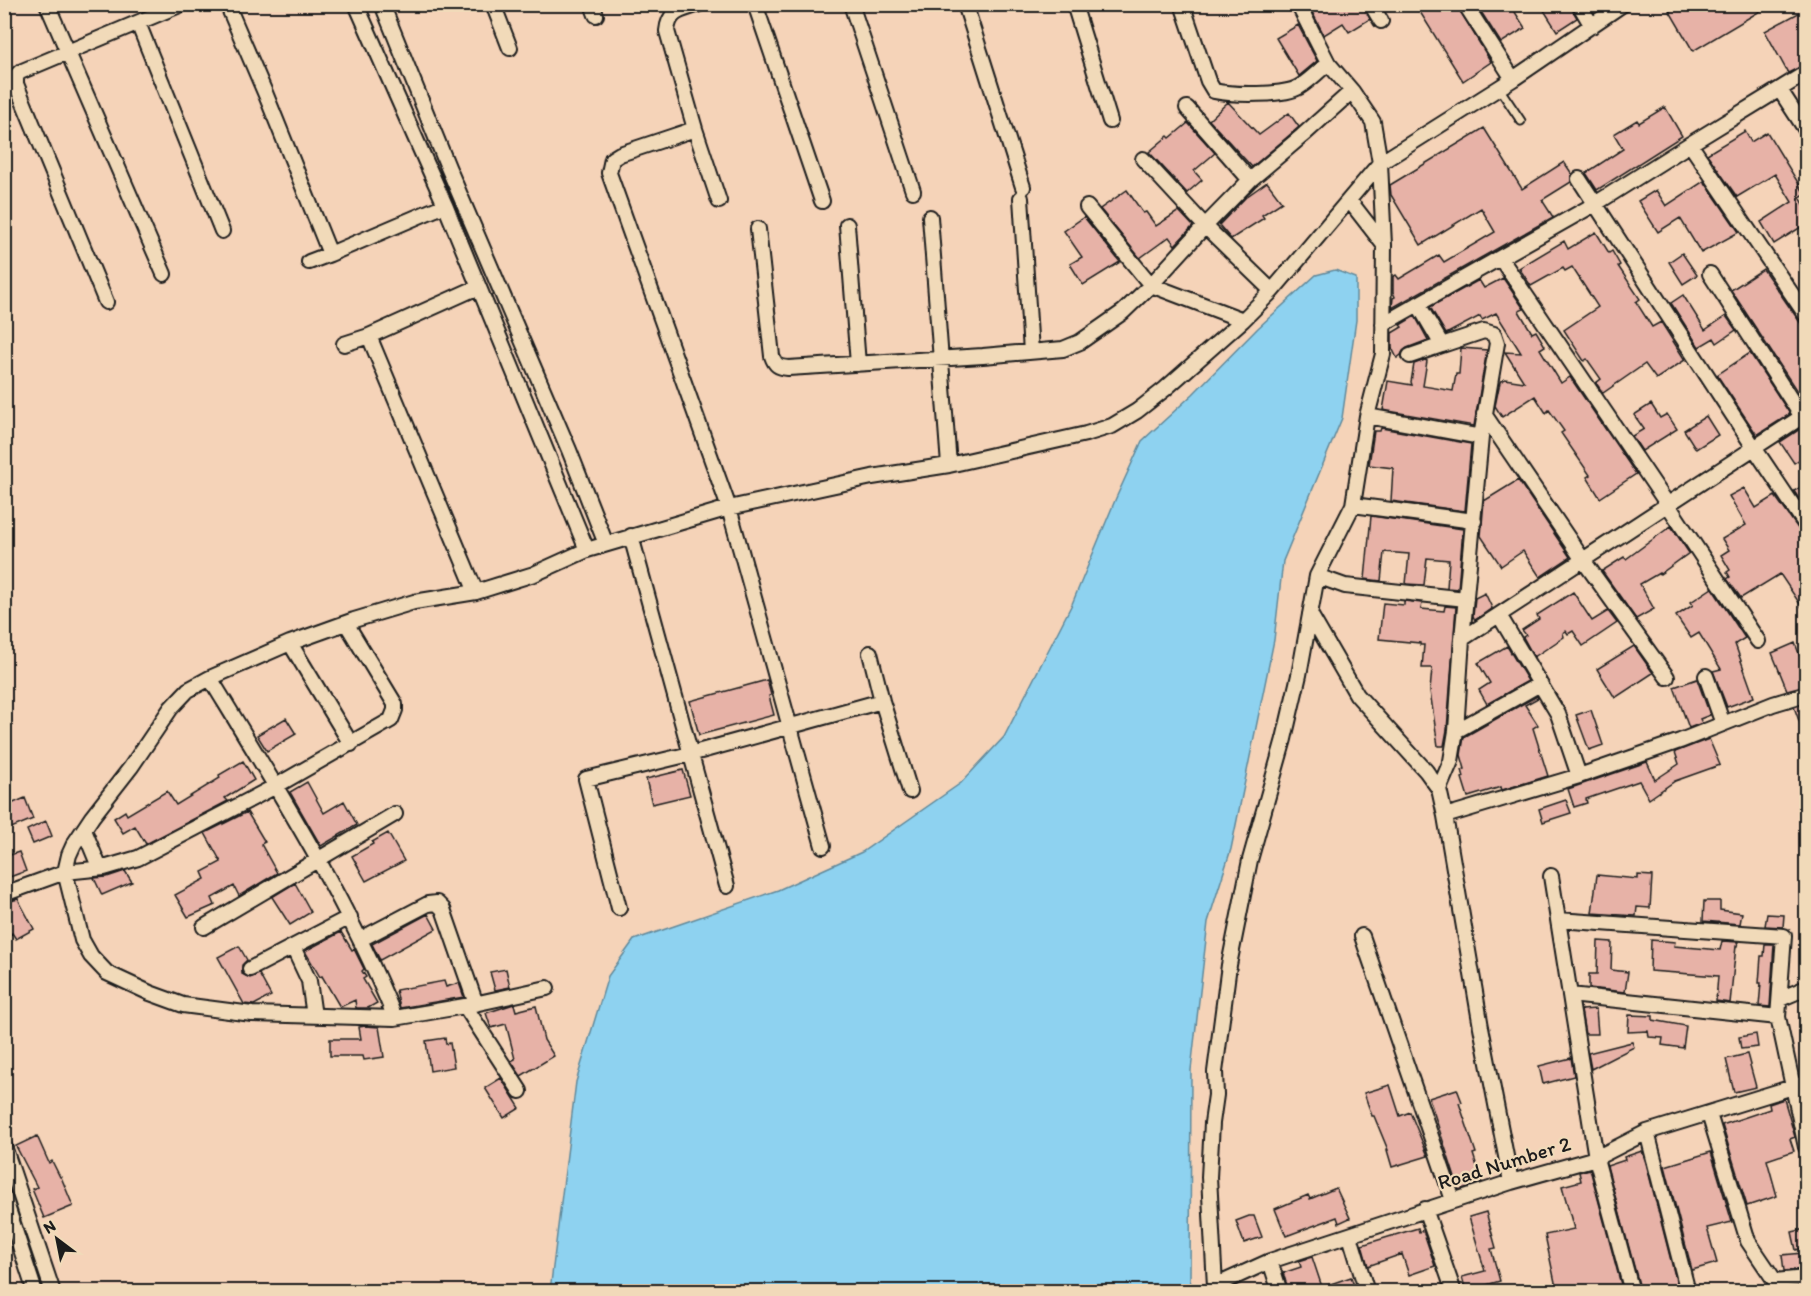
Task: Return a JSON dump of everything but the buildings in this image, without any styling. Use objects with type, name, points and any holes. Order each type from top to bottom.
[{"type":"street","points":[[47,4],[164,274]]},
{"type":"street","points":[[106,302],[16,84],[16,76],[20,72],[182,4]]},
{"type":"street","points":[[227,4],[330,254]]},
{"type":"street","points":[[356,4],[445,205],[587,550]]},
{"type":"street","points":[[382,4],[448,167],[569,450],[606,544]]},
{"type":"street","points":[[493,4],[510,48]]},
{"type":"street","points":[[699,4],[674,13],[668,21],[667,32],[719,201]]},
{"type":"street","points":[[755,4],[822,201]]},
{"type":"street","points":[[851,4],[913,191]]},
{"type":"street","points":[[965,4],[1022,192],[1030,352]]},
{"type":"street","points":[[1074,4],[1110,121]]},
{"type":"street","points":[[1182,4],[1208,81],[1214,91],[1280,93],[1290,91],[1299,87],[1328,63]]},
{"type":"street","points":[[1216,1289],[1209,1177],[1216,1095],[1215,1072],[1229,965],[1250,860],[1284,739],[1299,675],[1317,576],[1353,505],[1367,416],[1383,354],[1384,245],[1380,164],[1373,122],[1328,63],[1298,4]]},
{"type":"street","points":[[1371,4],[1381,21]]},
{"type":"street","points":[[1465,4],[1513,79]]},
{"type":"street","points":[[1579,4],[1592,26]]},
{"type":"street","points":[[547,988],[471,1005],[395,1018],[252,1014],[183,1005],[107,973],[91,956],[82,940],[65,872],[69,855],[74,844],[171,708],[188,690],[290,643],[414,602],[476,592],[534,574],[587,550],[729,508],[872,477],[949,465],[1112,426],[1137,411],[1165,389],[1243,320],[1272,291],[1380,164],[1513,79],[1623,4]]},
{"type":"street","points":[[138,23],[222,231]]},
{"type":"street","points":[[1383,324],[1595,204],[1806,73]]},
{"type":"street","points":[[1780,90],[1806,130]]},
{"type":"street","points":[[758,229],[772,356],[779,367],[942,359],[1063,349],[1080,342],[1123,312],[1250,180],[1352,92]]},
{"type":"street","points":[[1187,108],[1250,180]]},
{"type":"street","points":[[695,129],[620,154],[612,159],[609,173],[729,508],[823,846]]},
{"type":"street","points":[[1690,144],[1806,315]]},
{"type":"street","points":[[1143,159],[1204,226],[1272,291]]},
{"type":"street","points":[[1579,179],[1806,525]]},
{"type":"street","points":[[1349,200],[1384,245]]},
{"type":"street","points":[[309,262],[445,205]]},
{"type":"street","points":[[1087,207],[1151,285],[1243,320]]},
{"type":"street","points":[[930,217],[949,465]]},
{"type":"street","points":[[847,225],[858,364]]},
{"type":"street","points":[[1501,258],[1758,641]]},
{"type":"street","points":[[1462,639],[1805,418],[1710,274]]},
{"type":"street","points":[[344,344],[369,336],[478,287]]},
{"type":"street","points":[[1418,304],[1442,345]]},
{"type":"street","points":[[1410,356],[1484,331],[1494,334],[1497,343],[1481,436],[1456,731],[1451,761],[1439,789]]},
{"type":"street","points":[[369,336],[476,592]]},
{"type":"street","points":[[1484,414],[1583,560],[1667,677]]},
{"type":"street","points":[[1367,416],[1481,436]]},
{"type":"street","points":[[1353,505],[1474,521]]},
{"type":"street","points":[[631,536],[727,886]]},
{"type":"street","points":[[1317,576],[1345,586],[1466,599]]},
{"type":"street","points":[[1310,614],[1357,695],[1426,771],[1439,789],[1511,1182]]},
{"type":"street","points":[[1498,615],[1558,714],[1580,776]]},
{"type":"street","points":[[4,894],[65,872],[104,868],[138,858],[276,786],[391,720],[395,704],[346,623]]},
{"type":"street","points":[[290,643],[351,744]]},
{"type":"street","points":[[870,653],[882,701],[910,791]]},
{"type":"street","points":[[1706,676],[1723,724]]},
{"type":"street","points":[[210,678],[276,786],[350,918],[395,1018]]},
{"type":"street","points":[[1456,731],[1540,684]]},
{"type":"street","points":[[1445,816],[1580,776],[1680,741],[1773,704],[1806,694]]},
{"type":"street","points":[[619,908],[586,779],[690,754],[882,701]]},
{"type":"street","points":[[204,927],[395,814]]},
{"type":"street","points":[[84,830],[98,864],[104,868]]},
{"type":"street","points":[[1551,876],[1596,1158],[1632,1292]]},
{"type":"street","points":[[361,939],[428,904],[437,903],[443,909],[471,1005],[520,1091]]},
{"type":"street","points":[[250,969],[350,918]]},
{"type":"street","points":[[1558,920],[1784,936],[1778,1017],[1806,1147]]},
{"type":"street","points":[[1362,936],[1453,1200]]},
{"type":"street","points":[[293,947],[309,981],[314,1016]]},
{"type":"street","points":[[1780,999],[1806,988]]},
{"type":"street","points":[[1570,995],[1778,1017]]},
{"type":"street","name":"Road Number 2","points":[[1216,1289],[1270,1261],[1453,1200],[1596,1158],[1647,1132],[1806,1083]]},
{"type":"street","points":[[1709,1113],[1748,1241],[1776,1286],[1806,1278]]},
{"type":"street","points":[[1647,1132],[1688,1292]]},
{"type":"street","points":[[4,1146],[53,1292]]},
{"type":"street","points":[[19,1190],[4,1196],[35,1292]]},
{"type":"street","points":[[1425,1209],[1454,1292]]},
{"type":"street","points":[[1350,1236],[1367,1292]]},
{"type":"street","points":[[1270,1261],[1280,1292]]},
{"type":"lane","points":[[1499,88],[1521,121]]},
{"type":"water","points":[[1335,270],[1356,278],[1356,320],[1342,418],[1283,561],[1274,640],[1231,849],[1208,922],[1191,1070],[1190,1280],[1193,1291],[550,1291],[576,1082],[608,976],[634,940],[778,890],[862,852],[961,783],[1004,737],[1072,604],[1142,441],[1316,275]]}]
